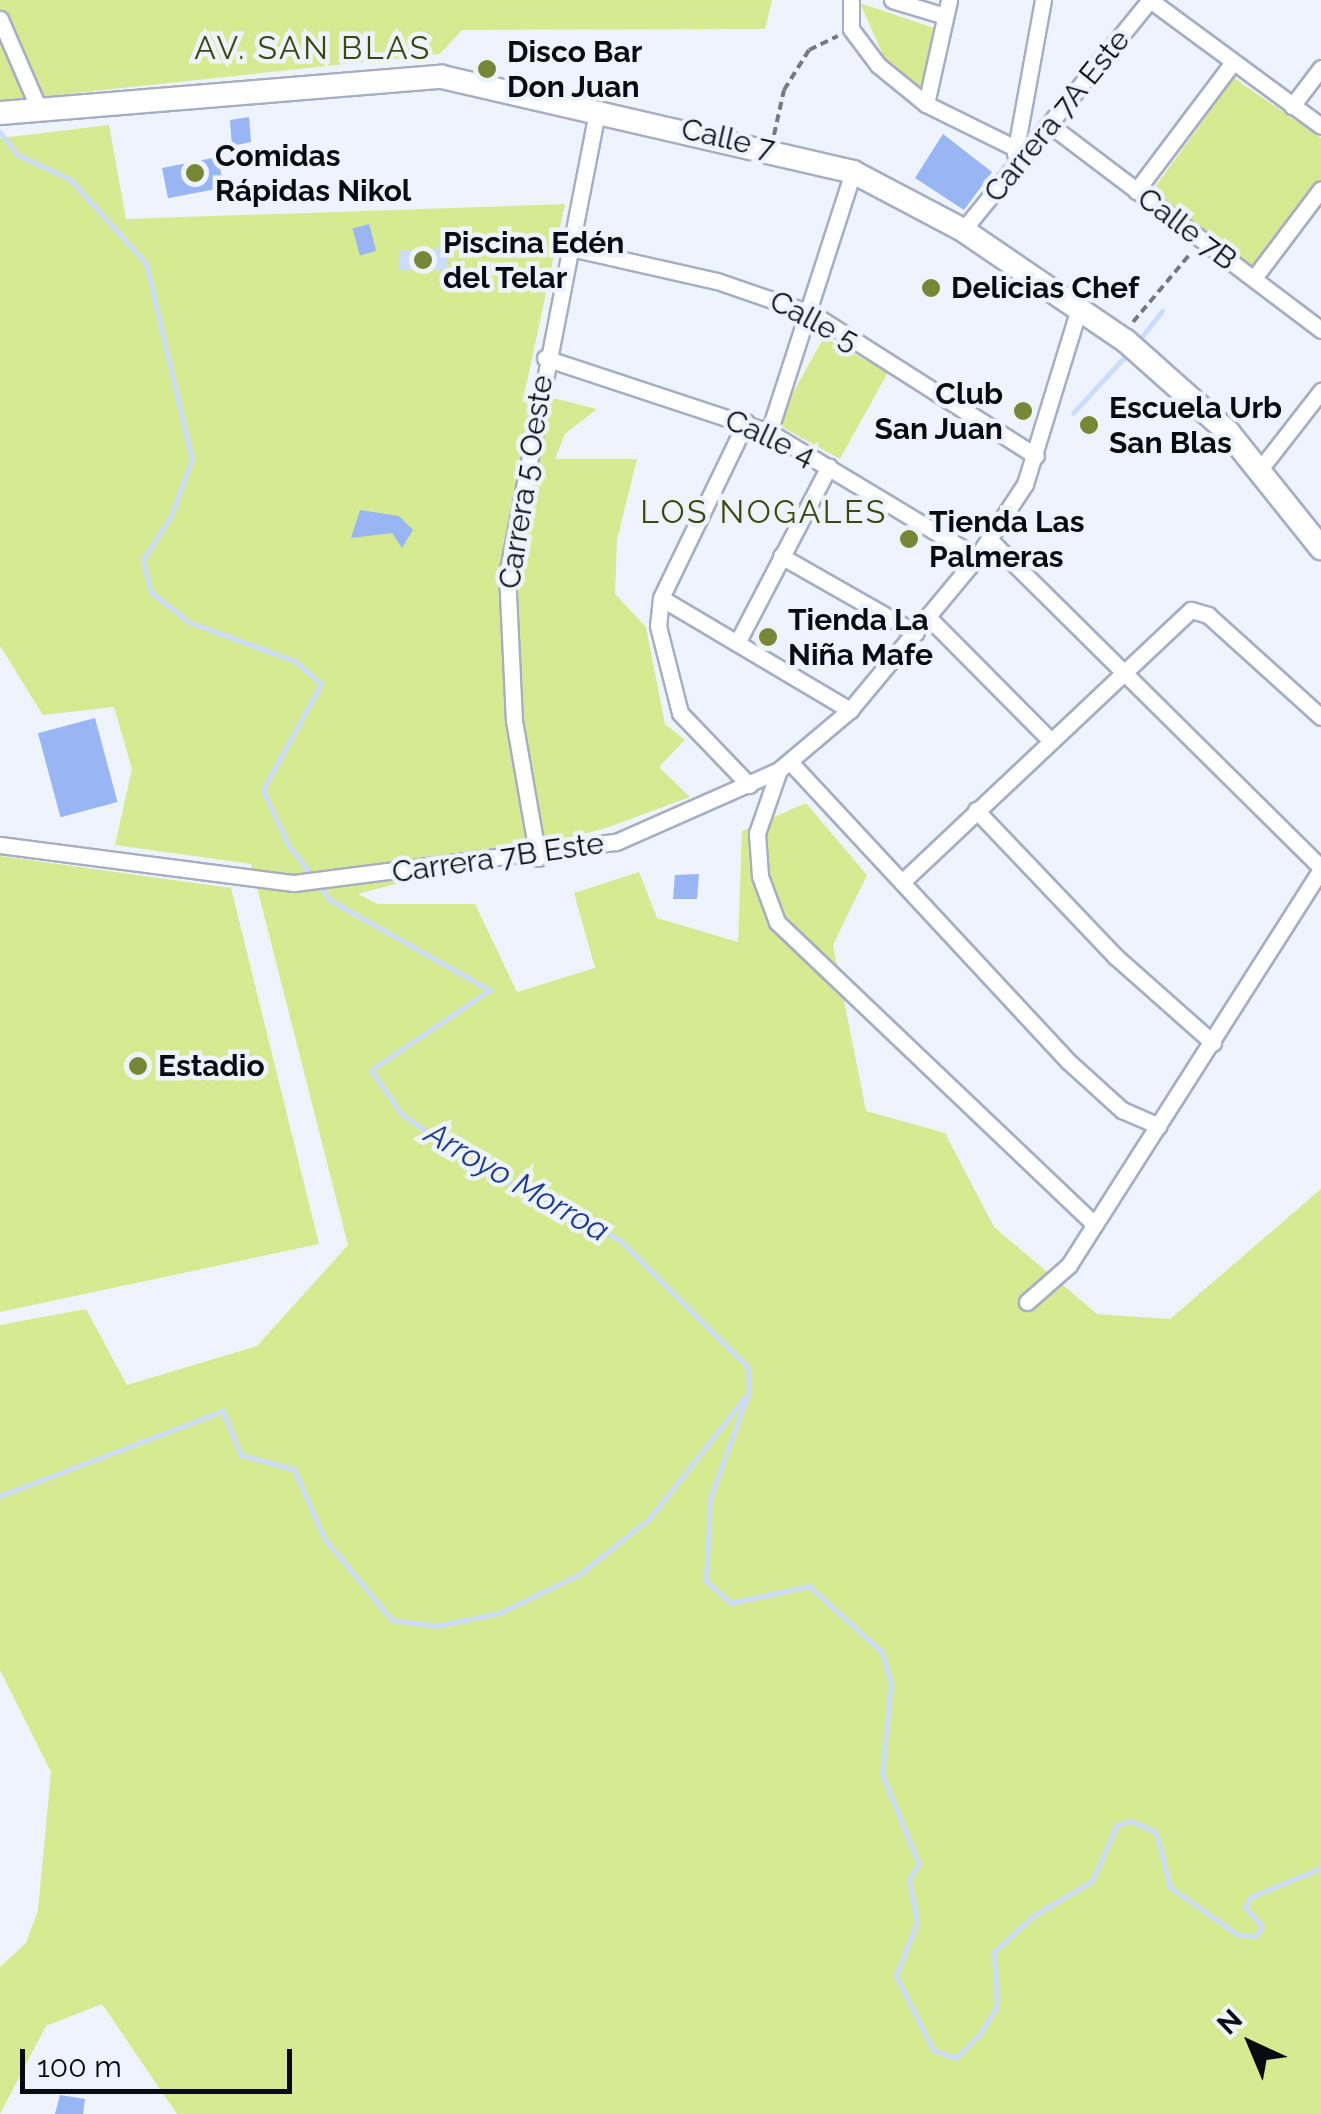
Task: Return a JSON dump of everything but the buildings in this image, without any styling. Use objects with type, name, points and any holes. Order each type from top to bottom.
[{"type":"street","points":[[852,0],[851,29],[878,65],[926,104],[1011,146]]},
{"type":"street","points":[[892,0],[947,8],[926,104]]},
{"type":"street","points":[[1020,167],[1011,146],[1042,0]]},
{"type":"street","points":[[1150,0],[1231,65],[1321,126]]},
{"type":"street","name":"Carrera 7A Este","points":[[963,230],[1054,128],[1150,0]]},
{"type":"street","points":[[0,19],[38,108]]},
{"type":"street","points":[[1136,191],[1231,65]]},
{"type":"street","points":[[1292,106],[1321,68]]},
{"type":"street","name":"Calle 7","points":[[5,112],[388,76],[492,85],[771,148],[853,172],[963,230],[1128,344],[1261,468],[1321,548]]},
{"type":"street","name":"Carrera 5 Oeste","points":[[538,858],[514,721],[507,575],[566,246],[598,109]]},
{"type":"street","name":"Calle 7B","points":[[1054,128],[1321,330]]},
{"type":"street","points":[[769,432],[813,314],[853,172]]},
{"type":"street","points":[[1254,278],[1321,189]]},
{"type":"street","name":"Calle 5","points":[[566,246],[718,280],[813,314],[1036,456]]},
{"type":"street","name":"Carrera 7B Este","points":[[0,845],[294,883],[538,858],[616,842],[748,785],[785,766],[850,710],[977,557],[1036,456],[1080,308]]},
{"type":"street","name":"Calle 4","points":[[545,358],[769,432],[977,557]]},
{"type":"street","points":[[1261,468],[1320,395]]},
{"type":"street","points":[[746,422],[661,598],[658,626],[680,713],[748,785]]},
{"type":"street","points":[[736,643],[829,466]]},
{"type":"street","points":[[989,539],[1321,868],[1070,1265],[1028,1302]]},
{"type":"street","points":[[781,556],[916,633]]},
{"type":"street","points":[[661,598],[850,710]]},
{"type":"street","points":[[902,882],[1048,738],[1182,614],[1198,610],[1321,717]]},
{"type":"street","points":[[929,618],[1048,738]]},
{"type":"street","points":[[1094,1224],[777,922],[760,876],[757,832],[785,766],[902,882],[1100,1092],[1159,1126]]},
{"type":"street","points":[[976,810],[1115,956],[1213,1043]]},
{"type":"path","points":[[771,148],[784,90],[810,50],[851,29]]},
{"type":"path","points":[[1128,344],[1202,239]]},
{"type":"green space","points":[[0,0],[772,0],[765,29],[462,30],[440,54],[0,101]]},
{"type":"green space","points":[[860,3],[940,30],[923,91],[887,64]]},
{"type":"green space","points":[[1234,78],[1321,138],[1321,183],[1253,273],[1150,194]]},
{"type":"green space","points":[[109,125],[126,219],[565,204],[525,391],[597,409],[565,434],[555,459],[637,459],[617,540],[615,594],[646,627],[665,724],[685,740],[659,767],[690,797],[606,828],[358,894],[378,904],[475,904],[517,992],[595,968],[574,893],[639,872],[657,918],[738,942],[742,831],[806,803],[867,875],[833,945],[866,1111],[945,1133],[994,1227],[1097,1314],[1170,1319],[1321,1189],[1321,2114],[177,2114],[102,2004],[46,2026],[0,2114],[0,1967],[26,1943],[38,1910],[51,1772],[0,1670],[0,1325],[86,1309],[127,1385],[257,1346],[348,1245],[251,864],[115,845],[132,769],[114,707],[43,715],[0,646],[0,138]]},
{"type":"green space","points":[[824,337],[888,372],[840,459],[776,424]]},
{"type":"green space","name":"Estadio","points":[[0,856],[231,888],[319,1244],[0,1312]]},
{"type":"water","name":"Piscina Edén del Telar","points":[[448,248],[447,270],[399,270],[400,251]]},
{"type":"waterway","name":"Arroyo Morroa","points":[[0,132],[18,155],[70,179],[146,263],[192,459],[171,516],[143,560],[151,592],[189,622],[295,661],[321,684],[263,790],[288,844],[330,900],[490,990],[371,1070],[401,1113],[465,1160],[620,1240],[748,1367],[749,1392],[710,1498],[706,1581],[731,1603],[809,1586],[882,1652],[891,1683],[882,1774],[919,1864],[909,1879],[917,1922],[896,1976],[933,2050],[956,2058],[980,2034],[997,2006],[994,1952],[1033,1916],[1092,1881],[1117,1825],[1131,1821],[1156,1832],[1170,1887],[1238,1935],[1256,1936],[1262,1926],[1245,1907],[1251,1897],[1321,1868]]},
{"type":"waterway","points":[[1136,344],[1162,311]]},
{"type":"waterway","points":[[1073,413],[1129,352]]},
{"type":"waterway","points":[[0,1496],[223,1411],[241,1455],[294,1469],[324,1538],[392,1620],[437,1626],[499,1613],[580,1574],[649,1519],[746,1396]]},
{"type":"place","name":"Disco Bar Don Juan","points":[[487,69]]},
{"type":"place","name":"Comidas Rápidas Nikol","points":[[195,173]]},
{"type":"place","name":"Piscina Edén del Telar","points":[[423,260]]},
{"type":"place","name":"Delicias Chef","points":[[931,288]]},
{"type":"place","name":"Club San Juan","points":[[1023,411]]},
{"type":"place","name":"Escuela Urb San Blas","points":[[1089,425]]},
{"type":"place","name":"Tienda Las Palmeras","points":[[909,539]]},
{"type":"place","name":"Tienda La Niña Mafe","points":[[768,637]]},
{"type":"place","name":"Estadio","points":[[138,1066]]},
{"type":"district","name":"AV. SAN BLAS","points":[[313,48]]},
{"type":"district","name":"LOS NOGALES","points":[[764,512]]}]
